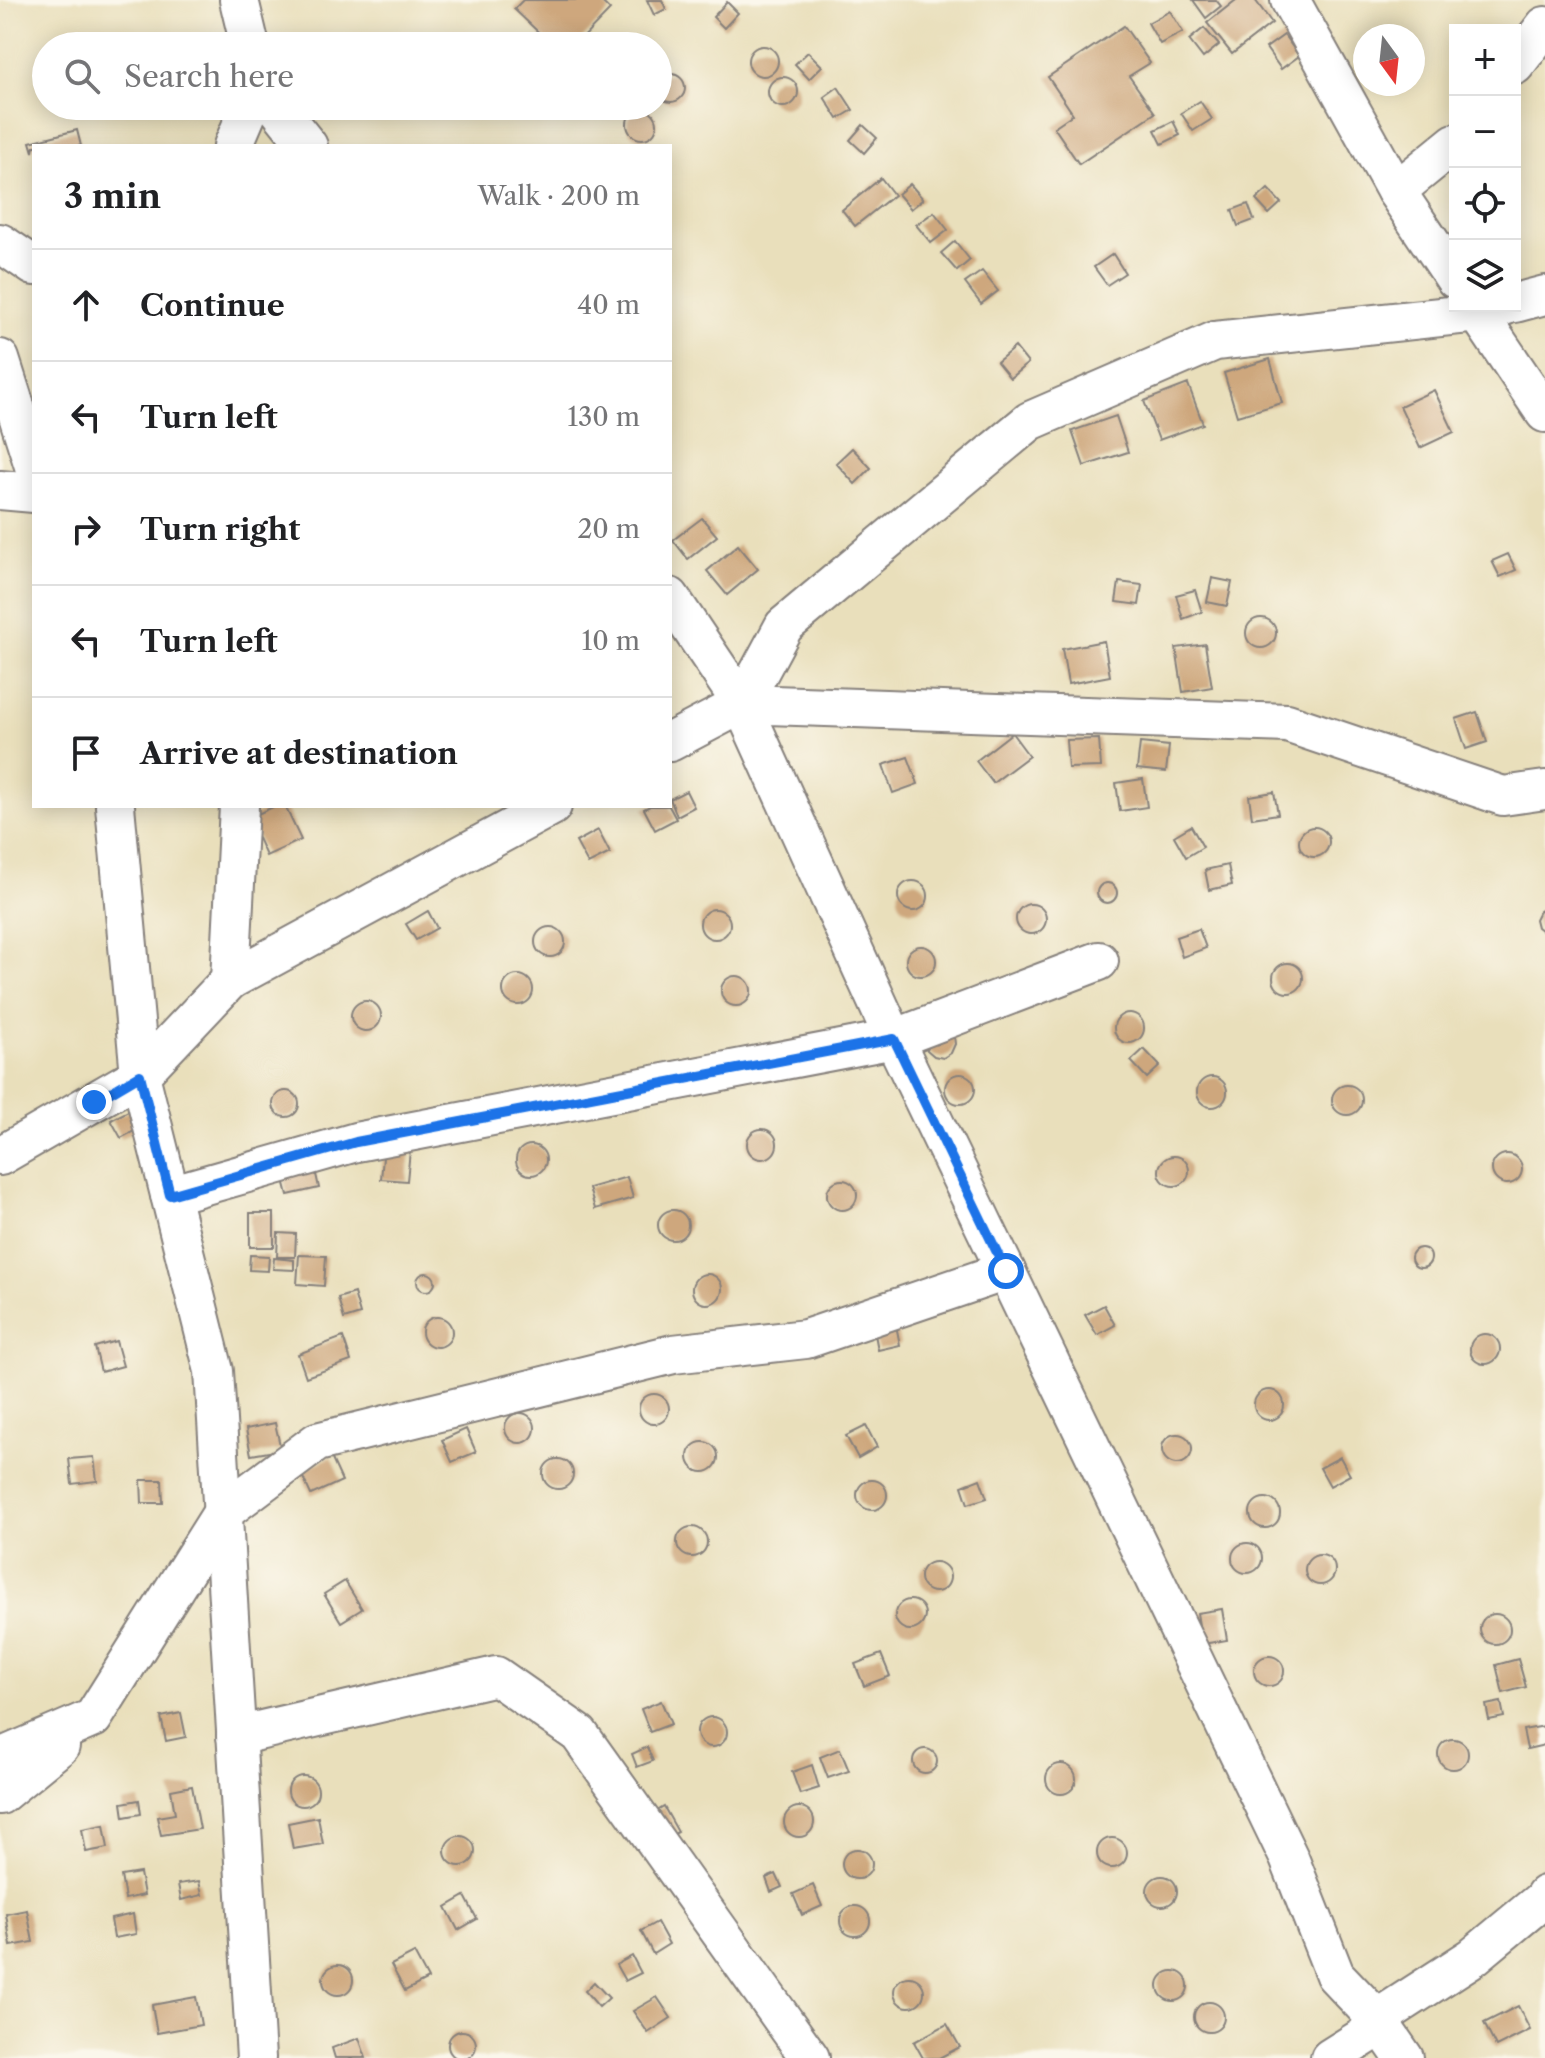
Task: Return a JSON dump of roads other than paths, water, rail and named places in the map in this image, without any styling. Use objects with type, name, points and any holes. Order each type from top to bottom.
[{"type":"street","points":[[239,0],[247,32]]},
{"type":"street","points":[[1290,0],[1396,191],[1449,270]]},
{"type":"street","points":[[1521,57],[1545,26]]},
{"type":"street","points":[[234,144],[244,120]]},
{"type":"street","points":[[287,120],[306,144]]},
{"type":"street","points":[[1396,191],[1449,148]]},
{"type":"street","points":[[0,243],[32,265]]},
{"type":"street","points":[[1521,301],[1545,295]]},
{"type":"street","points":[[742,704],[784,626],[1030,421],[1215,341],[1452,312]]},
{"type":"street","points":[[1487,312],[1545,413]]},
{"type":"street","points":[[4,384],[32,461]]},
{"type":"street","points":[[0,490],[32,493]]},
{"type":"street","points":[[672,600],[742,704],[894,1039],[1289,1858],[1335,1975],[1377,2019],[1404,2058]]},
{"type":"street","points":[[672,741],[742,704],[1287,723],[1503,796],[1545,790]]},
{"type":"street","points":[[115,808],[140,1075],[214,1371],[256,2058]]},
{"type":"street","points":[[230,980],[239,808]]},
{"type":"street","points":[[0,1156],[140,1075],[230,980],[548,808]]},
{"type":"street","points":[[170,1195],[356,1142],[894,1039],[1099,961]]},
{"type":"street","points":[[0,1795],[93,1718],[222,1513],[317,1442],[673,1354],[806,1339],[1006,1271]]},
{"type":"street","points":[[236,1736],[496,1676],[579,1734],[810,2058]]},
{"type":"street","points":[[0,1758],[93,1718]]},
{"type":"street","points":[[1330,2058],[1365,2036],[1377,2019],[1473,1957],[1544,1898]]}]
